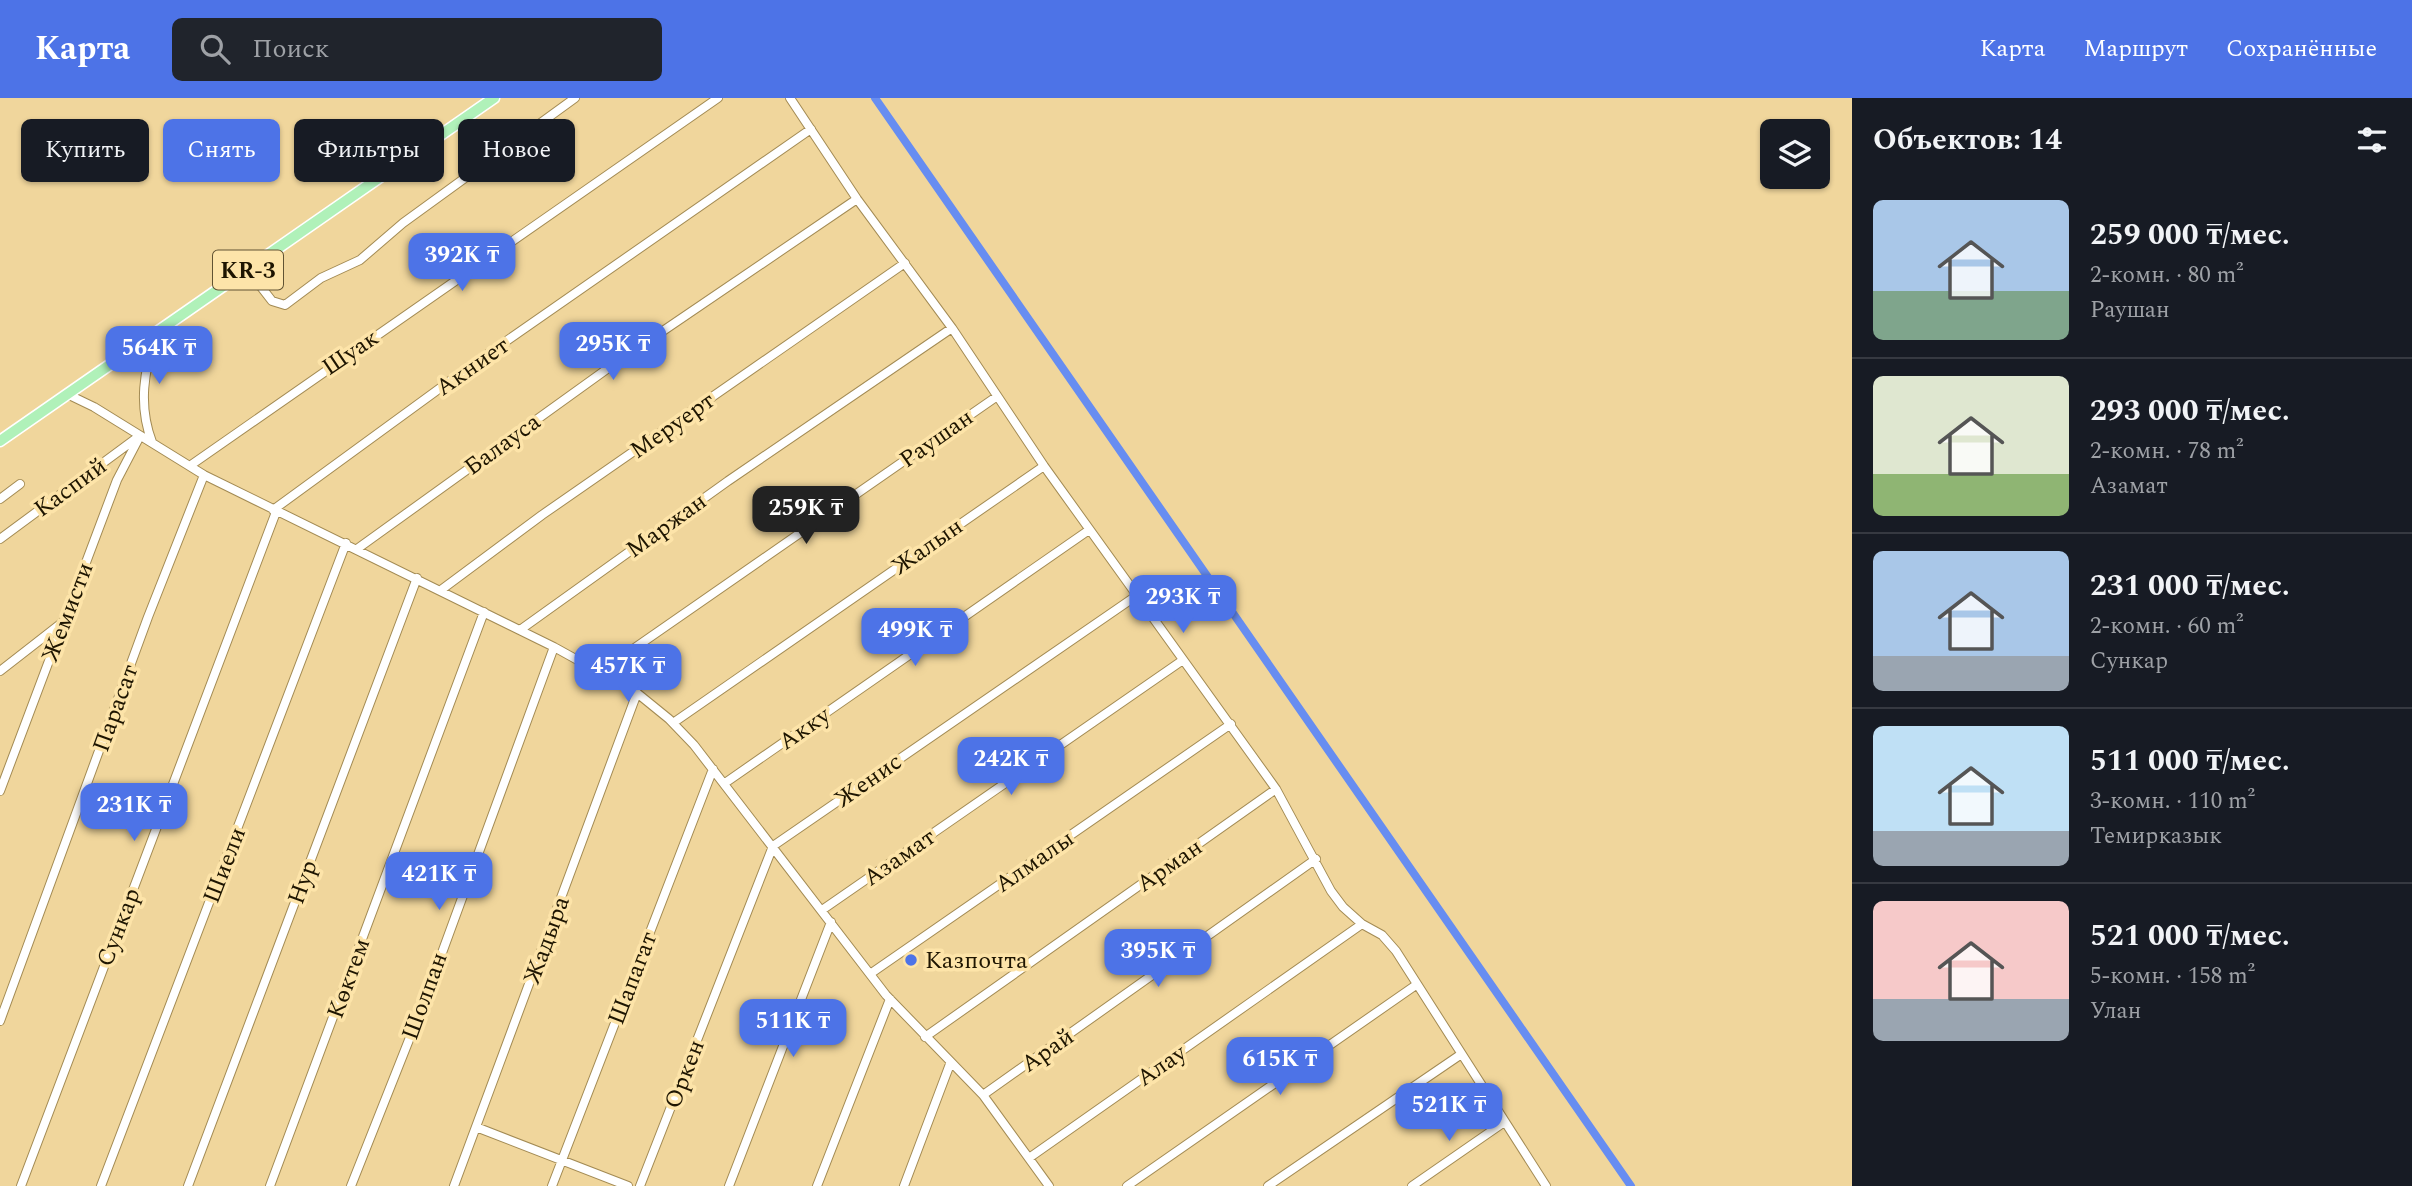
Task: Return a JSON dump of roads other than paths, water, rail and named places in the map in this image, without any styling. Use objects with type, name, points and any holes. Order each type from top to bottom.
[{"type":"main road","name":"KR-3","points":[[0,442],[156,331],[495,98]]},
{"type":"street","points":[[248,270],[272,301],[285,305],[321,278],[360,260],[403,223],[575,98]]},
{"type":"street","name":"Шуак","points":[[191,465],[718,98]]},
{"type":"street","points":[[790,98],[857,199],[952,328],[996,397],[1089,530],[1276,789],[1331,891],[1362,924],[1382,934],[1389,943],[1546,1186]]},
{"type":"street","name":"Акниет","points":[[274,511],[481,359],[811,129]]},
{"type":"street","name":"Балауса","points":[[357,549],[596,376],[857,199]]},
{"type":"street","name":"Меруерт","points":[[442,590],[542,515],[905,263]]},
{"type":"street","name":"Маржан","points":[[520,630],[728,481],[952,328]]},
{"type":"street","points":[[152,442],[143,418],[143,394],[147,362],[156,331]]},
{"type":"street","points":[[67,394],[204,475],[442,590],[600,671],[637,693],[673,723],[725,783],[890,999],[950,1064],[983,1095],[1049,1186]]},
{"type":"street","name":"Раушан","points":[[600,671],[996,397]]},
{"type":"street","name":"Каспий","points":[[0,539],[141,436]]},
{"type":"street","name":"Жемисти","points":[[0,792],[117,480],[141,436]]},
{"type":"street","name":"Жалын","points":[[673,723],[1044,466]]},
{"type":"street","name":"Парасат","points":[[0,1021],[148,617],[204,475]]},
{"type":"street","points":[[0,499],[20,484]]},
{"type":"street","name":"Сункар","points":[[21,1186],[274,511]]},
{"type":"street","name":"Акку","points":[[725,783],[1089,530]]},
{"type":"street","name":"Шиели","points":[[101,1186],[346,543]]},
{"type":"street","name":"Нур","points":[[188,1186],[417,578]]},
{"type":"street","name":"Женис","points":[[773,846],[1136,596]]},
{"type":"street","name":"Көктем","points":[[270,1186],[484,612]]},
{"type":"street","points":[[0,671],[63,622]]},
{"type":"street","name":"Шолпан","points":[[351,1186],[424,1002],[554,647]]},
{"type":"street","name":"Азамат","points":[[822,910],[1183,660]]},
{"type":"street","name":"Жадыра","points":[[454,1186],[637,693]]},
{"type":"street","name":"Алмалы","points":[[870,974],[1231,724]]},
{"type":"street","name":"Шапагат","points":[[552,1186],[713,769]]},
{"type":"street","name":"Арман","points":[[925,1037],[1276,789]]},
{"type":"street","name":"Оркен","points":[[640,1186],[773,846]]},
{"type":"street","name":"Арай","points":[[983,1095],[1316,859]]},
{"type":"street","points":[[729,1186],[831,922]]},
{"type":"street","name":"Алау","points":[[1030,1158],[1362,924]]},
{"type":"street","points":[[1127,1186],[1416,985]]},
{"type":"street","points":[[817,1186],[890,999]]},
{"type":"street","points":[[1268,1186],[1460,1055]]},
{"type":"street","points":[[904,1186],[950,1064]]},
{"type":"street","points":[[1412,1186],[1503,1123]]},
{"type":"street","points":[[476,1128],[628,1186]]},
{"type":"waterway","points":[[875,98],[1631,1186]]},
{"type":"place","name":"Казпочта","points":[[911,960]]}]
